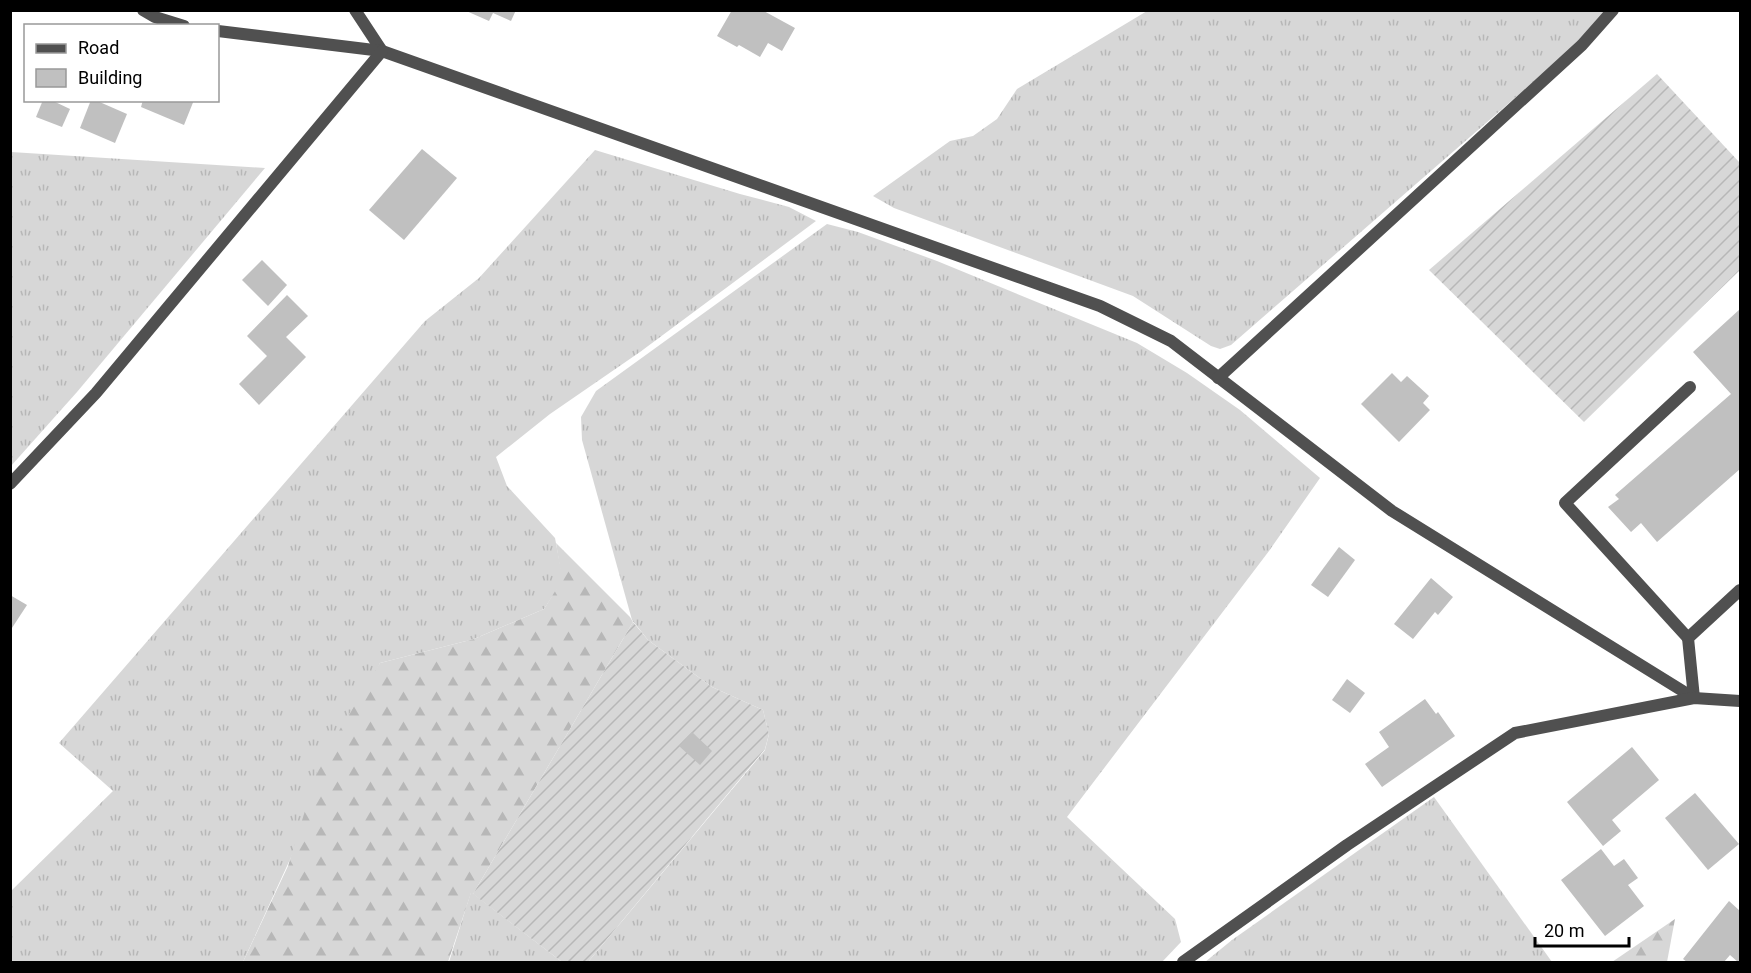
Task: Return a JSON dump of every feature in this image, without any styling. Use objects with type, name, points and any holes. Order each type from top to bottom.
[{"type":"street","points":[[143,10],[155,17],[178,24]]},
{"type":"street","points":[[355,10],[382,51]]},
{"type":"street","points":[[1218,378],[1582,45],[1613,10]]},
{"type":"street","points":[[219,32],[382,51],[1100,306],[1171,341],[1392,511],[1694,698]]},
{"type":"street","points":[[10,484],[96,393],[382,51]]},
{"type":"street","points":[[1690,387],[1565,503],[1688,638],[1694,698]]},
{"type":"street","points":[[1688,638],[1740,590]]},
{"type":"street","points":[[1183,963],[1347,845],[1515,733],[1694,698],[1740,701]]},
{"type":"green space","points":[[1147,11],[1612,11],[1231,345],[1220,349],[1211,346],[1133,296],[894,208],[873,196],[950,141],[973,136],[997,119],[1017,89]]},
{"type":"green space","points":[[1657,74],[1740,163],[1740,270],[1584,422],[1429,270]]},
{"type":"green space","points":[[595,150],[789,207],[816,221],[640,352],[550,414],[496,457],[507,486],[555,538],[563,580],[544,609],[474,639],[380,663],[243,962],[11,962],[11,891],[113,791],[59,743],[425,321],[479,278]]},
{"type":"green space","points":[[11,152],[265,168],[77,392],[11,466]]},
{"type":"green space","points":[[827,224],[858,232],[937,261],[1137,343],[1187,373],[1240,410],[1320,478],[1269,551],[1067,817],[1175,919],[1181,942],[1162,962],[588,962],[765,750],[769,734],[763,710],[712,687],[648,640],[632,620],[582,440],[581,417],[596,391]]},
{"type":"green space","points":[[556,543],[633,622],[473,894],[471,893],[448,962],[243,962],[288,866],[320,762],[380,663],[474,639],[544,609],[562,580]]},
{"type":"green space","points":[[633,622],[648,640],[712,687],[763,710],[769,734],[765,749],[588,962],[562,962],[473,894]]},
{"type":"green space","points":[[1434,797],[1552,962],[1205,962],[1232,940]]},
{"type":"green space","points":[[471,892],[562,962],[449,962]]},
{"type":"green space","points":[[1675,919],[1667,962],[1612,962]]},
{"type":"building","points":[[464,10],[516,10],[511,21],[493,13],[489,21]]},
{"type":"building","points":[[732,10],[762,10],[795,28],[782,51],[768,43],[760,57],[717,36]]},
{"type":"building","points":[[42,102],[55,102],[70,109],[62,127],[36,117]]},
{"type":"building","points":[[90,102],[100,102],[127,114],[115,143],[80,128]]},
{"type":"building","points":[[142,102],[193,102],[184,125],[141,107]]},
{"type":"building","points":[[422,149],[457,178],[404,240],[369,210]]},
{"type":"building","points":[[262,260],[287,285],[268,306],[242,280]]},
{"type":"building","points":[[287,295],[308,316],[286,337],[306,357],[259,405],[239,384],[267,356],[247,336]]},
{"type":"building","points":[[1740,309],[1740,469],[1657,542],[1641,523],[1631,532],[1608,507],[1619,499],[1615,495],[1731,394],[1693,352]]},
{"type":"building","points":[[1392,373],[1401,382],[1407,376],[1429,396],[1423,403],[1430,410],[1399,442],[1361,404]]},
{"type":"building","points":[[1339,547],[1355,560],[1328,597],[1311,585]]},
{"type":"building","points":[[1431,578],[1453,597],[1438,615],[1435,612],[1413,639],[1394,624]]},
{"type":"building","points":[[10,595],[27,605],[10,631]]},
{"type":"building","points":[[1347,679],[1365,693],[1350,713],[1332,700]]},
{"type":"building","points":[[1425,699],[1436,714],[1438,712],[1455,736],[1382,787],[1365,764],[1389,747],[1379,732]]},
{"type":"building","points":[[692,732],[712,751],[700,765],[679,746]]},
{"type":"building","points":[[1632,747],[1659,780],[1612,820],[1621,831],[1603,846],[1567,802]]},
{"type":"building","points":[[1695,793],[1739,844],[1708,870],[1665,818]]},
{"type":"building","points":[[1601,849],[1614,866],[1624,859],[1638,878],[1628,885],[1644,906],[1605,936],[1561,880]]},
{"type":"building","points":[[1729,901],[1740,911],[1740,959],[1738,962],[1730,955],[1724,962],[1687,962],[1683,959]]}]
